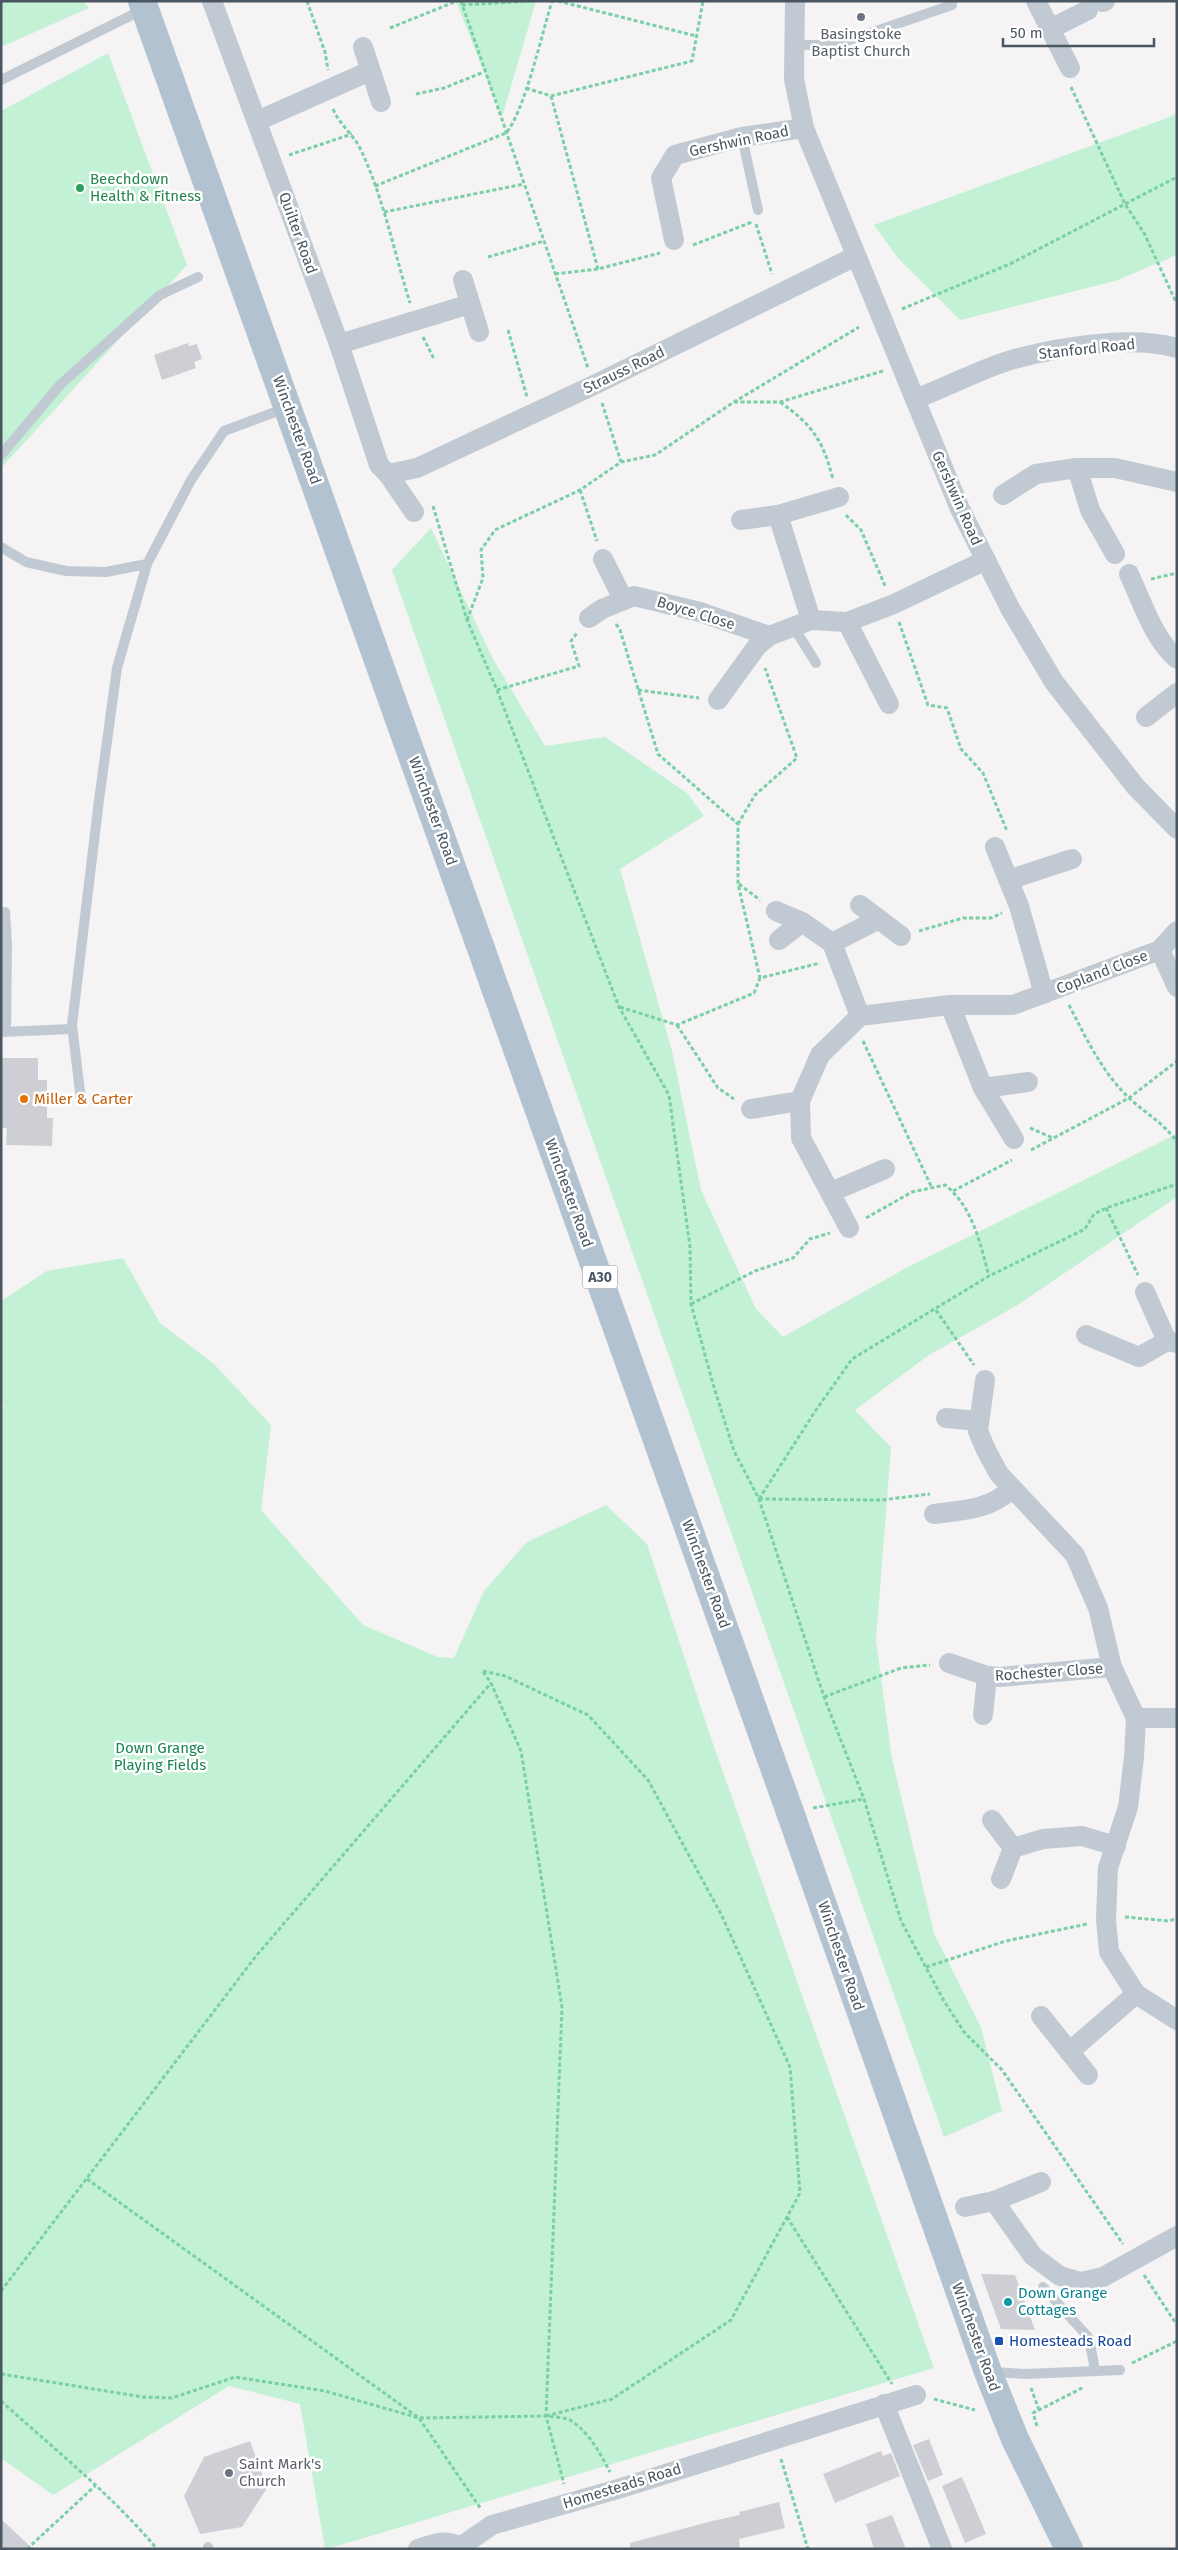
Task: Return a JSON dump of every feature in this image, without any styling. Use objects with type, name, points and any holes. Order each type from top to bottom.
[{"type":"main road","name":"Winchester Road","points":[[143,5],[289,407],[988,2372],[1015,2439],[1069,2549]]},
{"type":"street","name":"Quilter Road","points":[[212,1],[340,344],[379,465],[421,507]]},
{"type":"street","name":"Gershwin Road","points":[[795,1],[794,79],[804,128],[960,509],[1011,610],[1054,682],[1135,786],[1177,829]]},
{"type":"street","points":[[1036,1],[1070,76]]},
{"type":"street","points":[[1050,29],[1099,4]]},
{"type":"street","points":[[362,47],[381,102]]},
{"type":"street","points":[[257,120],[370,70]]},
{"type":"street","name":"Gershwin Road","points":[[677,246],[661,178],[675,155],[742,137],[804,128]]},
{"type":"street","name":"Strauss Road","points":[[388,474],[417,468],[435,460],[594,385],[856,256]]},
{"type":"street","points":[[463,280],[479,332]]},
{"type":"street","points":[[340,344],[470,304]]},
{"type":"street","name":"Stanford Road","points":[[915,399],[1013,360],[1062,349],[1103,344],[1175,343]]},
{"type":"street","points":[[1002,495],[1036,474],[1076,468],[1115,468],[1177,482]]},
{"type":"street","points":[[1076,468],[1090,510],[1115,554]]},
{"type":"street","points":[[741,520],[778,515],[839,497]]},
{"type":"street","points":[[778,515],[802,623]]},
{"type":"street","points":[[603,559],[623,599]]},
{"type":"street","points":[[718,700],[763,641],[802,623],[847,622],[894,604],[986,560]]},
{"type":"street","points":[[1131,578],[1151,623],[1169,652],[1177,658]]},
{"type":"street","name":"Boyce Close","points":[[596,613],[623,599],[634,596],[700,612],[763,641]]},
{"type":"street","points":[[847,622],[889,704]]},
{"type":"street","points":[[1146,717],[1177,693]]},
{"type":"street","name":"Copland Close","points":[[995,847],[1052,991]]},
{"type":"street","points":[[1008,880],[1072,859]]},
{"type":"street","points":[[860,905],[901,936]]},
{"type":"street","points":[[776,911],[802,922],[835,950],[857,1019],[820,1055],[800,1102],[801,1138],[849,1228]]},
{"type":"street","points":[[835,950],[879,919]]},
{"type":"street","points":[[779,940],[802,922]]},
{"type":"street","name":"Copland Close","points":[[857,1019],[950,1004],[1013,1005],[1160,950],[1177,931]]},
{"type":"street","name":"Copland Close","points":[[1160,950],[1177,987]]},
{"type":"street","points":[[950,1004],[983,1088],[1021,1149]]},
{"type":"street","points":[[983,1088],[1028,1082]]},
{"type":"street","points":[[751,1109],[800,1102]]},
{"type":"street","points":[[831,1192],[885,1169]]},
{"type":"street","points":[[1086,1335],[1139,1357],[1172,1342],[1145,1292]]},
{"type":"street","points":[[985,1380],[978,1431],[986,1450],[999,1474],[1075,1555],[1098,1608],[1112,1668],[1136,1718],[1128,1807],[1108,1868],[1106,1920],[1109,1952],[1136,1994],[1177,2020]]},
{"type":"street","points":[[946,1418],[978,1421]]},
{"type":"street","points":[[934,1514],[986,1506],[1000,1500],[1012,1489]]},
{"type":"street","name":"Rochester Close","points":[[949,1663],[987,1676],[1112,1668]]},
{"type":"street","name":"Rochester Close","points":[[983,1715],[987,1676]]},
{"type":"street","points":[[1136,1718],[1177,1718]]},
{"type":"street","points":[[992,1820],[1013,1848]]},
{"type":"street","points":[[1013,1848],[1043,1839],[1082,1836],[1116,1846]]},
{"type":"street","points":[[1001,1879],[1013,1848]]},
{"type":"street","points":[[1069,2052],[1136,1994]]},
{"type":"street","points":[[1041,2016],[1088,2075]]},
{"type":"street","points":[[965,2207],[994,2201],[1041,2182]]},
{"type":"street","points":[[994,2201],[1034,2256],[1060,2276],[1081,2282],[1102,2277],[1177,2236]]},
{"type":"street","points":[[901,2399],[942,2549]]},
{"type":"street","name":"Homesteads Road","points":[[418,2549],[438,2542],[450,2542],[461,2548],[492,2525],[618,2488],[901,2399]]},
{"type":"lane","points":[[1,80],[143,5]]},
{"type":"lane","points":[[794,45],[835,45],[952,5]]},
{"type":"lane","points":[[742,137],[758,210]]},
{"type":"lane","points":[[1,455],[60,385],[160,296],[198,277]]},
{"type":"lane","points":[[81,1100],[72,1029],[117,668],[148,564],[191,480],[224,431],[289,407]]},
{"type":"lane","points":[[1,547],[26,562],[66,570],[106,572],[148,564]]},
{"type":"lane","points":[[802,623],[816,663]]},
{"type":"lane","points":[[5,912],[4,1032],[72,1029]]},
{"type":"lane","points":[[1042,2287],[1089,2338],[1095,2370]]},
{"type":"lane","points":[[988,2372],[1026,2374],[1120,2370]]},
{"type":"path","points":[[307,1],[325,52],[329,89],[328,100],[338,119],[352,134],[375,186],[415,320],[434,359]]},
{"type":"path","points":[[390,28],[457,1]]},
{"type":"path","points":[[529,1],[462,3],[484,72],[590,373]]},
{"type":"path","points":[[375,186],[506,133],[511,127],[526,88],[552,1]]},
{"type":"path","points":[[558,1],[696,36]]},
{"type":"path","points":[[526,88],[551,96],[692,61],[703,1]]},
{"type":"path","points":[[416,94],[444,88],[484,72]]},
{"type":"path","points":[[1070,76],[1125,204],[1144,234],[1176,302]]},
{"type":"path","points":[[551,96],[598,269]]},
{"type":"path","points":[[280,158],[352,134]]},
{"type":"path","points":[[902,309],[1012,263],[1177,177]]},
{"type":"path","points":[[384,212],[524,184]]},
{"type":"path","points":[[555,274],[598,269],[755,221],[772,274]]},
{"type":"path","points":[[488,257],[544,242]]},
{"type":"path","points":[[467,620],[483,578],[481,550],[494,530],[580,490],[621,462],[655,455],[734,402],[859,328]]},
{"type":"path","points":[[508,330],[528,400]]},
{"type":"path","points":[[734,402],[780,402],[885,371]]},
{"type":"path","points":[[601,400],[621,462]]},
{"type":"path","points":[[580,490],[603,559]]},
{"type":"path","points":[[421,507],[436,507],[467,620],[497,690],[619,1007],[669,1095],[690,1247],[691,1304],[734,1451],[759,1500],[824,1697],[864,1799],[901,1920],[944,2001],[964,2032],[1002,2070],[1177,2324]]},
{"type":"path","points":[[1131,578],[1177,573]]},
{"type":"path","points":[[894,604],[928,705],[948,708],[961,749],[983,772],[1007,832],[995,847]]},
{"type":"path","points":[[497,690],[579,666],[571,641],[596,613],[620,630],[658,754],[738,824]]},
{"type":"path","points":[[677,1025],[754,993],[760,978],[738,884],[738,824],[755,795],[797,758],[763,641]]},
{"type":"path","points":[[638,690],[718,700]]},
{"type":"path","points":[[738,884],[776,911]]},
{"type":"path","points":[[901,936],[962,918],[991,918],[1019,906]]},
{"type":"path","points":[[760,978],[835,950]]},
{"type":"path","points":[[1052,991],[1097,1060],[1128,1098],[1168,1130],[1177,1142]]},
{"type":"path","points":[[619,1007],[677,1025],[718,1088],[751,1109]]},
{"type":"path","points":[[857,1019],[932,1188]]},
{"type":"path","points":[[953,1191],[1021,1149],[1128,1098],[1177,1062]]},
{"type":"path","points":[[759,1500],[852,1358],[936,1310],[989,1276],[1085,1229],[1094,1214],[1106,1208],[1177,1184]]},
{"type":"path","points":[[691,1304],[755,1271],[793,1258],[810,1238],[849,1228],[912,1192],[945,1185],[960,1196],[968,1210],[989,1276]]},
{"type":"path","points":[[1106,1208],[1145,1292]]},
{"type":"path","points":[[936,1310],[985,1380]]},
{"type":"path","points":[[759,1500],[882,1500],[935,1494]]},
{"type":"path","points":[[824,1697],[901,1668],[949,1663]]},
{"type":"path","points":[[546,2416],[612,2399],[730,2320],[800,2193],[790,2067],[722,1916],[648,1780],[588,1715],[505,1676],[483,1671],[491,1683],[521,1752],[562,2007],[546,2416],[569,2502]]},
{"type":"path","points":[[1,2291],[256,1956],[491,1683]]},
{"type":"path","points":[[790,1812],[864,1799]]},
{"type":"path","points":[[926,1967],[1006,1941],[1106,1920],[1127,1917],[1169,1921],[1177,1918]]},
{"type":"path","points":[[87,2180],[419,2418],[492,2525]]},
{"type":"path","points":[[787,2217],[901,2399],[975,2410]]},
{"type":"path","points":[[1,2374],[143,2397],[172,2398],[235,2377],[325,2391],[419,2418],[546,2416],[569,2420],[589,2437],[618,2488]]},
{"type":"path","points":[[1026,2374],[1039,2410]]},
{"type":"path","points":[[1,2401],[95,2486],[142,2531],[156,2549]]},
{"type":"path","points":[[1033,2413],[1038,2429]]},
{"type":"path","points":[[774,2439],[791,2487],[808,2549]]},
{"type":"path","points":[[27,2549],[95,2486]]},
{"type":"green space","points":[[1,1],[83,1],[89,8],[1,47]]},
{"type":"green space","points":[[456,1],[536,1],[502,117]]},
{"type":"green space","name":"Beechdown Health & Fitness","points":[[108,53],[187,265],[1,468],[1,111]]},
{"type":"green space","points":[[1177,113],[1177,255],[1115,281],[960,320],[898,258],[874,225],[1167,118]]},
{"type":"green space","points":[[431,528],[493,659],[545,746],[605,737],[687,793],[704,816],[620,869],[672,1051],[701,1190],[756,1309],[783,1337],[906,1268],[1177,1134],[1177,1197],[1016,1306],[929,1355],[855,1410],[891,1447],[876,1640],[892,1759],[934,1933],[981,2027],[1002,2111],[944,2137],[392,570]]},
{"type":"green space","name":"Down Grange Playing Fields","points":[[123,1258],[160,1323],[214,1364],[271,1425],[261,1510],[363,1625],[438,1657],[454,1658],[484,1591],[527,1542],[606,1505],[647,1544],[711,1738],[934,2368],[327,2549],[325,2549],[300,2404],[229,2386],[53,2495],[1,2458],[1,1408],[4,1407],[1,1399],[1,1301],[47,1271]]},
{"type":"building","points":[[188,343],[189,346],[197,344],[202,359],[194,362],[196,368],[162,380],[154,355]]},
{"type":"building","name":"Miller & Carter","points":[[1,1058],[38,1058],[38,1080],[47,1080],[47,1118],[53,1118],[52,1146],[6,1145],[7,1128],[1,1128]]},
{"type":"building","name":"Down Grange Cottages","points":[[981,2274],[1015,2275],[1035,2330],[1001,2329]]},
{"type":"building","points":[[929,2439],[943,2475],[928,2481],[913,2445]]},
{"type":"building","name":"Saint Mark's Church","points":[[250,2441],[267,2488],[242,2527],[200,2534],[184,2496],[204,2457]]},
{"type":"building","points":[[881,2451],[883,2456],[891,2453],[900,2476],[835,2503],[823,2474]]},
{"type":"building","points":[[962,2477],[986,2534],[965,2543],[942,2486]]},
{"type":"building","points":[[779,2502],[785,2528],[739,2539],[740,2549],[630,2549],[630,2543],[740,2515],[739,2512]]},
{"type":"building","points":[[892,2515],[906,2549],[874,2549],[866,2524]]},
{"type":"building","points":[[1,2519],[33,2549],[1,2549]]},
{"type":"place","name":"Basingstoke Baptist Church","points":[[861,17]]},
{"type":"place","name":"Beechdown Health & Fitness","points":[[80,188]]},
{"type":"place","name":"Miller & Carter","points":[[24,1099]]},
{"type":"place","name":"Down Grange Cottages","points":[[1008,2302]]},
{"type":"place","name":"Homesteads Road","points":[[999,2341]]},
{"type":"place","name":"Saint Mark's Church","points":[[229,2473]]}]
